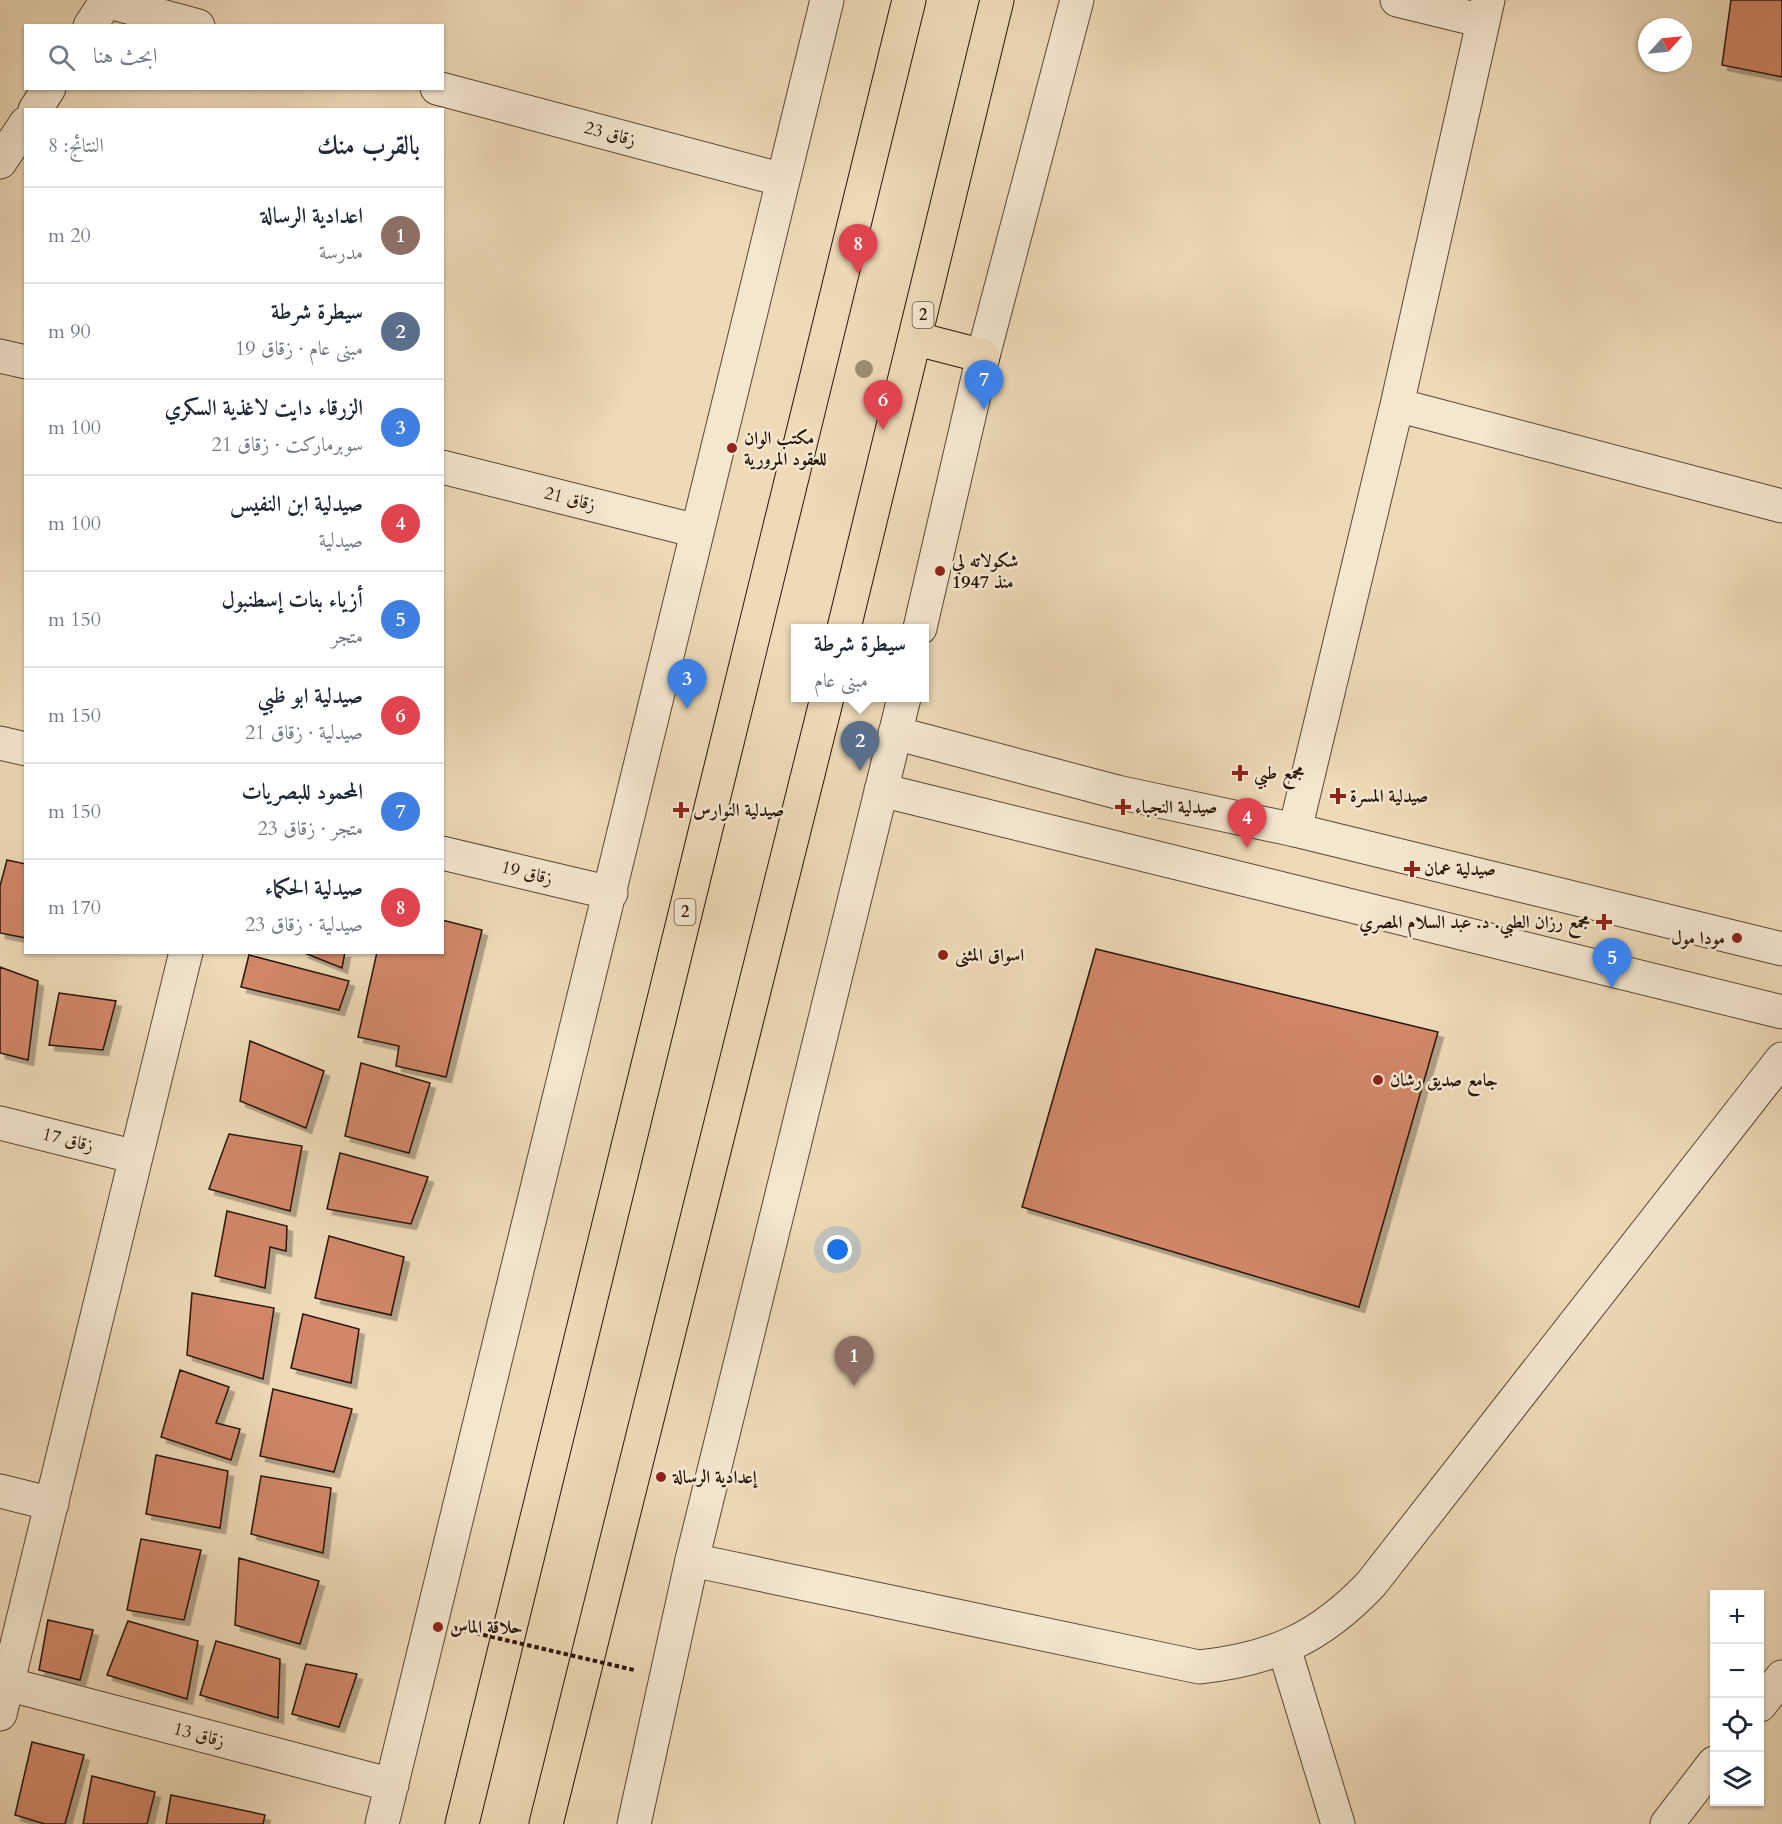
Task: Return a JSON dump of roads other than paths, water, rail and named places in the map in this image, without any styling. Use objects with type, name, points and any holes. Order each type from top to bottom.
[{"type":"highway","name":"2","points":[[462,1824],[909,0]]},
{"type":"highway","name":"2","points":[[845,624],[917,339],[997,0]]},
{"type":"highway","points":[[917,339],[983,356]]},
{"type":"highway","points":[[546,1824],[826,702]]},
{"type":"street","points":[[382,1824],[611,893],[827,0]]},
{"type":"street","points":[[921,624],[983,356],[1077,0]]},
{"type":"street","points":[[1295,830],[1397,405],[1486,10],[1397,0]]},
{"type":"street","points":[[101,9],[187,24]]},
{"type":"street","points":[[36,108],[48,90]]},
{"type":"street","name":"زقاق 23","points":[[444,90],[783,180]]},
{"type":"street","points":[[0,162],[24,126]]},
{"type":"street","points":[[0,356],[24,362]]},
{"type":"street","points":[[1397,405],[1782,506]]},
{"type":"street","name":"زقاق 21","points":[[444,468],[697,531]]},
{"type":"street","points":[[634,1824],[692,1560],[903,702]]},
{"type":"street","points":[[895,733],[1117,792],[1295,830],[1782,949]]},
{"type":"street","points":[[0,743],[24,749]]},
{"type":"street","points":[[881,790],[1782,1012]]},
{"type":"street","name":"زقاق 19","points":[[444,853],[611,893]]},
{"type":"street","points":[[4,1699],[186,954]]},
{"type":"street","points":[[692,1560],[1199,1666],[1243,1662],[1284,1648],[1317,1631],[1352,1605],[1371,1584],[1782,1059]]},
{"type":"street","name":"زقاق 17","points":[[0,1123],[136,1157]]},
{"type":"street","points":[[0,1491],[52,1504]]},
{"type":"street","points":[[1284,1648],[1338,1824]]},
{"type":"street","points":[[1764,1701],[1782,1677]]},
{"type":"street","name":"زقاق 13","points":[[4,1699],[392,1785]]},
{"type":"street","points":[[1667,1824],[1710,1768]]},
{"type":"place","name":"صيدلية الحكماء","points":[[858,274]]},
{"type":"place","name":"المحمود للبصريات","points":[[984,410]]},
{"type":"place","name":"صيدلية ابو ظبي","points":[[883,430]]},
{"type":"place","name":"مكتب الوان للعقود المرورية","points":[[732,448]]},
{"type":"place","name":"شكولاته لي منذ 1947","points":[[940,571]]},
{"type":"place","name":"الزرقاء دايت لاغذية السكري","points":[[687,709]]},
{"type":"place","name":"سيطرة شرطة","points":[[860,771]]},
{"type":"place","name":"مجمع طبي","points":[[1240,773]]},
{"type":"place","name":"صيدلية المسرة","points":[[1338,796]]},
{"type":"place","name":"صيدلية النجباء","points":[[1123,807]]},
{"type":"place","name":"صيدلية النوارس","points":[[681,810]]},
{"type":"place","name":"صيدلية ابن النفيس","points":[[1247,848]]},
{"type":"place","name":"صيدلية عمان","points":[[1412,869]]},
{"type":"place","name":"مجمع رزان الطبي. د. عبد السلام المصري","points":[[1604,922]]},
{"type":"place","name":"مودا مول","points":[[1737,938]]},
{"type":"place","name":"اسواق المثنى","points":[[943,955]]},
{"type":"place","name":"أزياء بنات إسطنبول","points":[[1612,988]]},
{"type":"place","name":"جامع صديق رشان","points":[[1378,1080]]},
{"type":"place","name":"اعدادية الرسالة","points":[[854,1386]]},
{"type":"place","name":"إعدادية الرسالة","points":[[661,1477]]},
{"type":"place","name":"حلاقة الماس","points":[[438,1627]]}]
